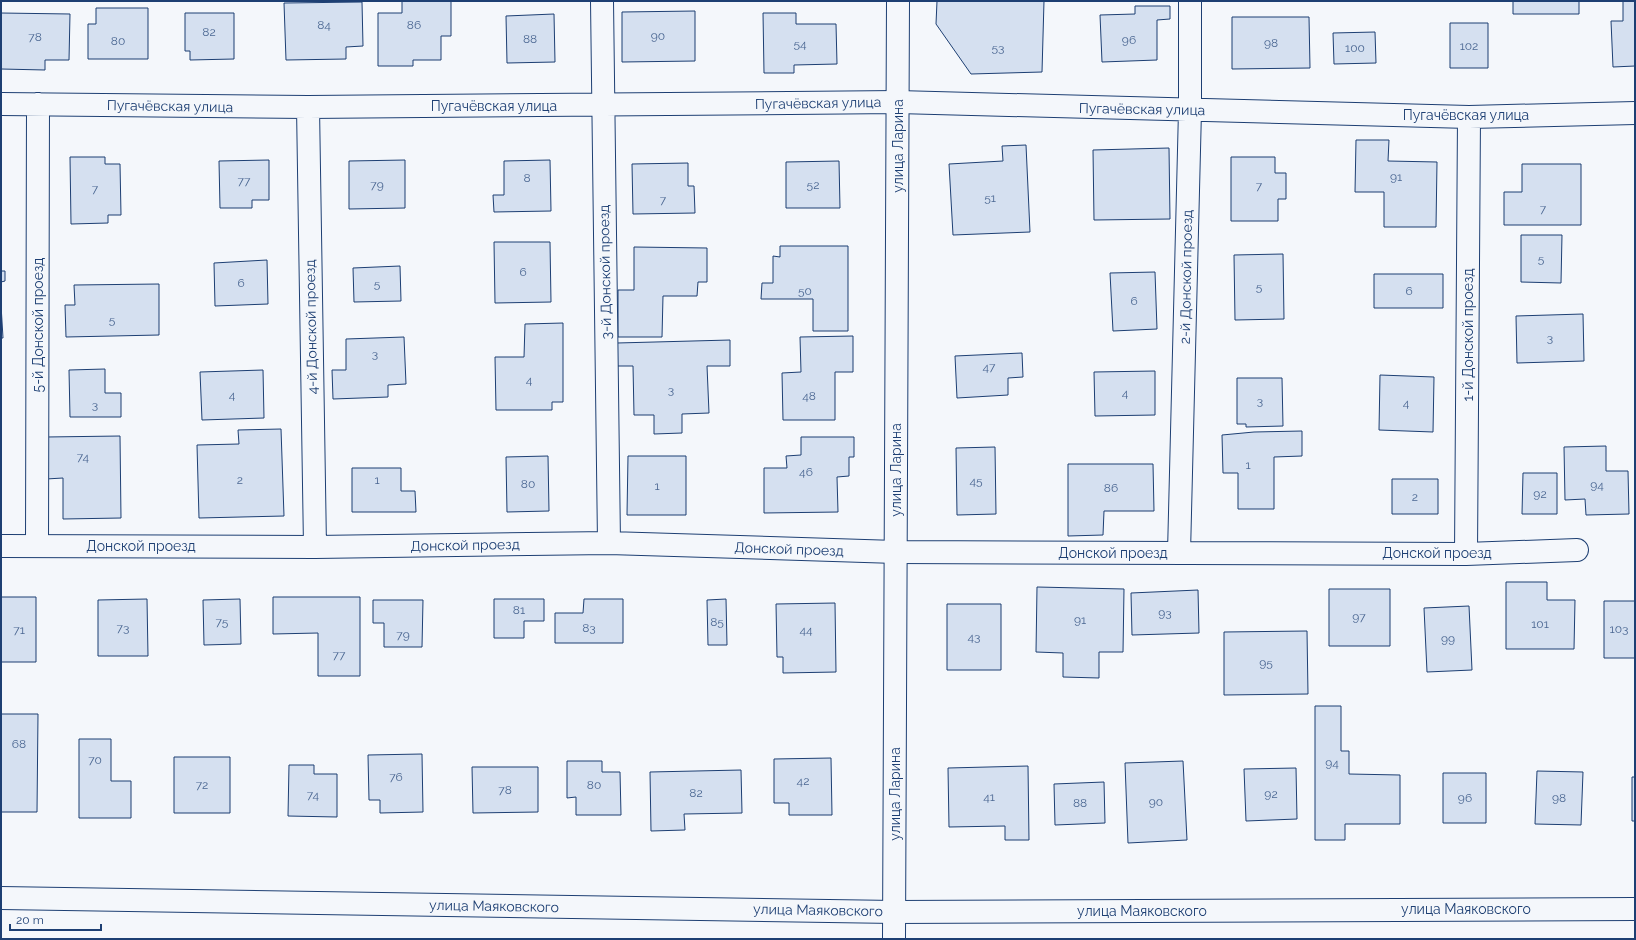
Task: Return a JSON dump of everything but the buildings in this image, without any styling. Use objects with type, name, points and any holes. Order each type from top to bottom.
[{"type":"street","name":"3-й Донской проезд","points":[[602,1],[602,106],[609,543]]},
{"type":"street","name":"улица Ларина","points":[[894,939],[898,1]]},
{"type":"street","name":"2-й Донской проезд","points":[[1179,553],[1190,110],[1190,1]]},
{"type":"street","name":"Пугачёвская улица","points":[[1,104],[308,107],[602,106],[898,102],[1469,117],[1635,113]]},
{"type":"street","name":"5-й Донской проезд","points":[[37,545],[38,104]]},
{"type":"street","name":"4-й Донской проезд","points":[[308,107],[315,547]]},
{"type":"street","name":"1-й Донской проезд","points":[[1466,554],[1469,117]]},
{"type":"street","name":"Донской проезд","points":[[1,546],[315,547],[609,543],[896,552],[1466,554],[1577,550]]},
{"type":"street","name":"улица Маяковского","points":[[1,898],[895,912],[1635,909]]}]
